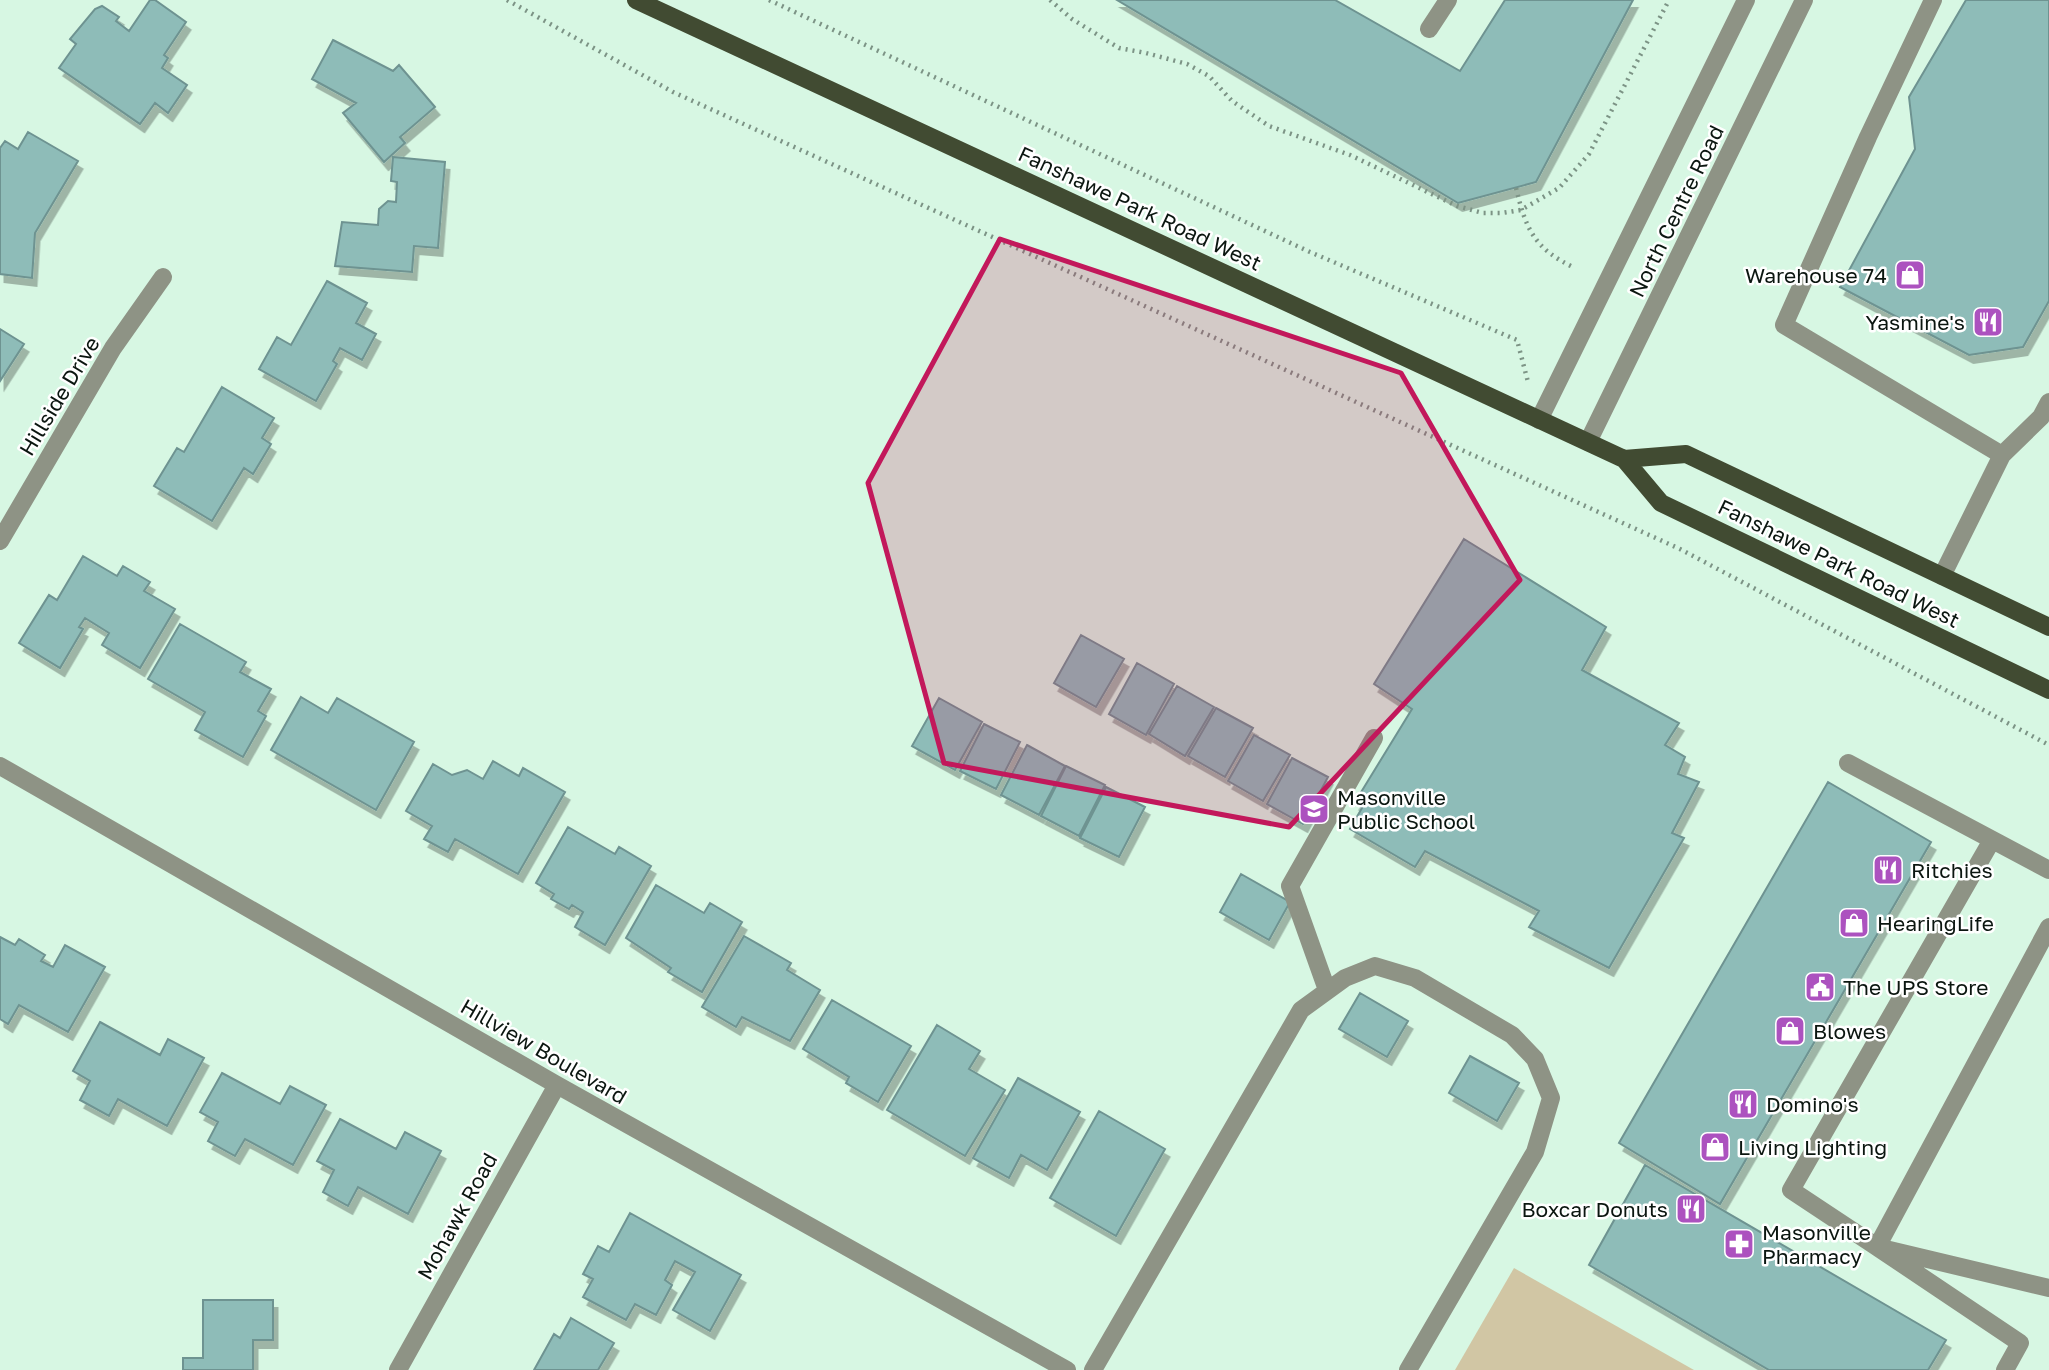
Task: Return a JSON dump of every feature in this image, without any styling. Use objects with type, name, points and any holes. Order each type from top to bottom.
[{"type":"main road","name":"Fanshawe Park Road West","points":[[636,0],[1624,459],[1661,503],[2049,690]]},
{"type":"main road","name":"Fanshawe Park Road West","points":[[1624,459],[1686,454],[2049,626]]},
{"type":"street","points":[[1429,29],[1448,0]]},
{"type":"street","name":"North Centre Road","points":[[1539,420],[1746,0]]},
{"type":"street","name":"North Centre Road","points":[[1588,442],[1804,0]]},
{"type":"street","points":[[1933,0],[1784,325],[2002,455]]},
{"type":"street","name":"Hillside Drive","points":[[0,541],[113,348],[163,277]]},
{"type":"street","points":[[1942,576],[2002,455],[2040,417],[2049,402]]},
{"type":"street","points":[[1327,990],[1290,886],[1374,737]]},
{"type":"street","points":[[1848,763],[2049,870]]},
{"type":"street","name":"Hillview Boulevard","points":[[0,766],[557,1085],[1067,1370]]},
{"type":"street","points":[[1992,840],[1791,1190],[2020,1343],[2005,1370]]},
{"type":"street","points":[[1877,1247],[2049,927]]},
{"type":"street","points":[[1093,1370],[1301,1010],[1345,978],[1375,965],[1415,978],[1512,1035],[1535,1059],[1550,1098],[1535,1152],[1408,1370]]},
{"type":"street","name":"Mohawk Road","points":[[398,1370],[557,1085]]},
{"type":"street","points":[[1877,1247],[2049,1287]]},
{"type":"path","points":[[506,0],[673,92],[1680,549],[2049,745]]},
{"type":"path","points":[[769,0],[1310,252],[1517,340],[1539,420]]},
{"type":"path","points":[[1050,0],[1072,19],[1119,48],[1146,52],[1187,64],[1209,76],[1232,102],[1269,127],[1350,155],[1457,206],[1483,213],[1521,210],[1559,188],[1589,154],[1669,0]]},
{"type":"path","points":[[1516,188],[1528,229],[1542,248],[1575,268]]},
{"type":"highlighted area","points":[[1000,239],[1401,373],[1520,580],[1289,827],[944,763],[868,483]]},
{"type":"shaded area","points":[[1514,1268],[1694,1370],[1455,1370]]},
{"type":"building","points":[[150,0],[155,0],[186,22],[164,55],[168,58],[162,68],[187,85],[168,113],[155,103],[140,124],[59,68],[76,44],[70,39],[95,9],[102,6],[119,17],[116,21],[129,31]]},
{"type":"building","points":[[1117,0],[1335,0],[1460,71],[1505,0],[1633,0],[1536,182],[1458,203]]},
{"type":"building","points":[[1966,0],[2049,0],[2049,301],[2023,347],[1969,355],[1840,287],[1915,149],[1909,97]]},
{"type":"building","points":[[333,40],[393,71],[399,65],[435,107],[400,137],[405,143],[384,162],[343,113],[356,103],[312,79]]},
{"type":"building","points":[[28,132],[78,161],[35,233],[32,278],[0,274],[0,148],[5,141],[18,149]]},
{"type":"building","points":[[393,157],[445,162],[438,248],[414,246],[412,272],[335,266],[342,222],[378,225],[379,209],[388,201],[396,202],[397,182],[391,181]]},
{"type":"building","points":[[327,281],[367,303],[356,323],[376,334],[362,360],[340,348],[333,361],[337,364],[316,401],[259,369],[277,337],[291,345]]},
{"type":"building","points":[[0,329],[24,344],[0,381]]},
{"type":"building","points":[[222,387],[274,418],[262,438],[271,444],[253,474],[244,468],[212,521],[154,486],[177,448],[184,452]]},
{"type":"building","points":[[1464,539],[1606,627],[1582,670],[1679,723],[1665,745],[1685,757],[1678,774],[1699,782],[1672,833],[1684,838],[1609,968],[1529,927],[1539,911],[1425,851],[1415,867],[1350,829],[1362,808],[1355,802],[1412,709],[1374,684]]},
{"type":"building","points":[[83,556],[117,576],[123,566],[150,582],[144,591],[175,609],[140,668],[102,645],[109,633],[85,618],[79,627],[83,629],[60,668],[19,643],[49,595],[57,600]]},
{"type":"building","points":[[180,624],[246,662],[240,672],[271,689],[258,711],[266,716],[243,757],[195,730],[205,712],[148,679]]},
{"type":"building","points":[[1081,635],[1124,659],[1096,707],[1054,683]]},
{"type":"building","points":[[1137,663],[1174,684],[1146,735],[1109,714]]},
{"type":"building","points":[[1177,686],[1214,707],[1185,756],[1149,734]]},
{"type":"building","points":[[301,697],[328,713],[337,698],[414,742],[376,810],[271,750]]},
{"type":"building","points":[[939,698],[982,722],[955,770],[912,746]]},
{"type":"building","points":[[1216,708],[1253,728],[1225,777],[1188,756]]},
{"type":"building","points":[[984,724],[1020,742],[996,789],[960,771]]},
{"type":"building","points":[[1254,735],[1290,755],[1263,801],[1228,781]]},
{"type":"building","points":[[1027,745],[1065,766],[1039,815],[1001,795]]},
{"type":"building","points":[[1292,758],[1328,777],[1303,824],[1267,804]]},
{"type":"building","points":[[493,761],[519,776],[523,768],[565,792],[518,874],[455,839],[448,852],[424,839],[432,826],[406,811],[433,764],[452,775],[467,770],[483,779]]},
{"type":"building","points":[[1066,766],[1105,785],[1079,836],[1041,816]]},
{"type":"building","points":[[1828,782],[1931,842],[1720,1204],[1619,1143]]},
{"type":"building","points":[[1106,787],[1145,807],[1119,857],[1080,838]]},
{"type":"building","points":[[568,827],[615,854],[619,847],[651,866],[605,945],[575,927],[583,912],[572,905],[569,909],[551,899],[554,894],[536,883]]},
{"type":"building","points":[[1241,874],[1290,902],[1269,940],[1220,912]]},
{"type":"building","points":[[656,885],[704,913],[710,903],[742,922],[702,992],[668,972],[671,968],[626,938]]},
{"type":"building","points":[[744,936],[791,963],[787,970],[820,990],[790,1041],[742,1017],[736,1027],[702,1007]]},
{"type":"building","points":[[0,937],[15,945],[19,939],[45,955],[41,961],[53,967],[65,945],[105,967],[68,1032],[19,1005],[8,1024],[0,1019]]},
{"type":"building","points":[[1360,993],[1408,1021],[1387,1057],[1339,1029]]},
{"type":"building","points":[[832,1000],[911,1046],[878,1102],[846,1083],[849,1077],[803,1049]]},
{"type":"building","points":[[100,1022],[160,1055],[168,1039],[204,1058],[167,1126],[118,1099],[109,1116],[80,1100],[90,1081],[73,1071]]},
{"type":"building","points":[[937,1025],[980,1051],[969,1069],[1005,1090],[965,1156],[887,1110]]},
{"type":"building","points":[[1470,1056],[1519,1083],[1497,1121],[1449,1093]]},
{"type":"building","points":[[222,1073],[280,1104],[290,1086],[326,1105],[293,1165],[245,1139],[235,1156],[208,1141],[218,1122],[200,1112]]},
{"type":"building","points":[[1018,1078],[1080,1112],[1047,1170],[1021,1155],[1009,1178],[973,1158]]},
{"type":"building","points":[[1099,1111],[1165,1149],[1116,1236],[1050,1198]]},
{"type":"building","points":[[340,1119],[396,1149],[405,1132],[441,1151],[408,1214],[358,1187],[348,1206],[323,1192],[334,1170],[317,1161]]},
{"type":"building","points":[[1645,1165],[1946,1340],[1928,1370],[1769,1370],[1589,1265]]},
{"type":"building","points":[[630,1213],[741,1275],[710,1331],[673,1310],[695,1272],[675,1261],[665,1280],[672,1285],[656,1315],[635,1304],[626,1320],[583,1297],[593,1279],[583,1274],[598,1246],[609,1252]]},
{"type":"building","points":[[203,1300],[273,1300],[273,1340],[253,1340],[253,1370],[183,1370],[183,1358],[203,1358]]},
{"type":"building","points":[[571,1318],[614,1343],[598,1370],[534,1370],[554,1334],[560,1338]]},
{"type":"place","name":"Warehouse 74","points":[[1910,275]]},
{"type":"place","name":"Yasmine's","points":[[1988,322]]},
{"type":"place","name":"Masonville Public School","points":[[1314,809]]},
{"type":"place","name":"Ritchies","points":[[1888,870]]},
{"type":"place","name":"HearingLife","points":[[1854,923]]},
{"type":"place","name":"The UPS Store","points":[[1820,987]]},
{"type":"place","name":"Blowes","points":[[1790,1031]]},
{"type":"place","name":"Domino's","points":[[1743,1104]]},
{"type":"place","name":"Living Lighting","points":[[1715,1147]]},
{"type":"place","name":"Boxcar Donuts","points":[[1691,1209]]},
{"type":"place","name":"Masonville Pharmacy","points":[[1739,1244]]}]
